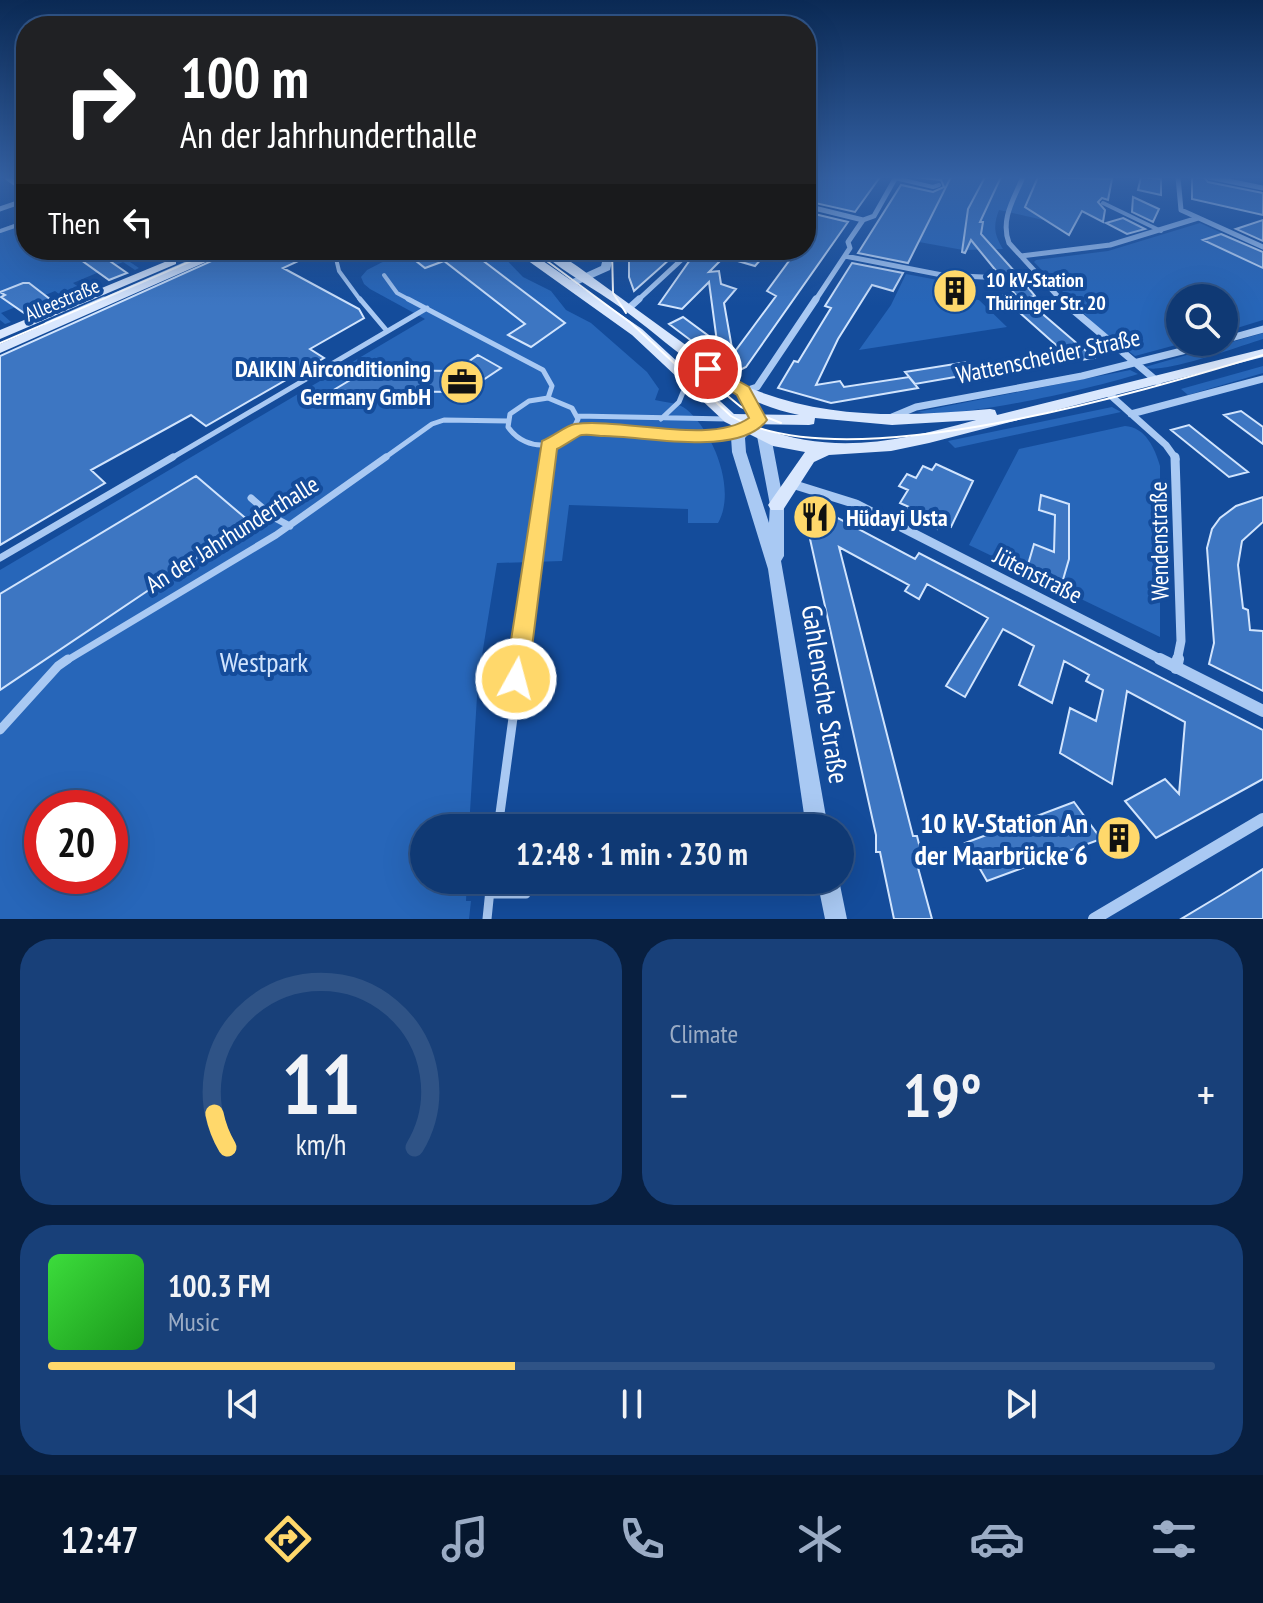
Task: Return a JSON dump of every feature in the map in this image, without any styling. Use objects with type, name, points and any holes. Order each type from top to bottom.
[{"type":"main road","name":"Alleestraße","points":[[2,343],[179,260]]},
{"type":"main road","name":"Alleestraße","points":[[2,343],[203,260]]},
{"type":"main road","name":"Wattenscheider Straße","points":[[534,260],[638,333],[730,419],[752,424],[848,416]]},
{"type":"main road","name":"Wattenscheider Straße","points":[[561,260],[720,378],[743,391],[789,408],[889,418],[941,418],[1040,409]]},
{"type":"main road","name":"Wattenscheider Straße","points":[[743,391],[752,424],[764,436],[829,448],[875,448],[1109,394],[1263,353]]},
{"type":"main road","points":[[777,505],[808,458],[829,448]]},
{"type":"street","points":[[743,391],[757,387],[845,256],[850,248],[848,242],[863,220]]},
{"type":"street","points":[[1006,220],[1004,235],[1041,280],[1082,322],[1158,382]]},
{"type":"street","points":[[1021,256],[1099,247],[1193,220]]},
{"type":"street","points":[[1202,220],[1263,247]]},
{"type":"street","points":[[845,256],[944,277],[977,281],[1041,280]]},
{"type":"street","points":[[570,284],[608,265],[609,260]]},
{"type":"street","points":[[629,308],[681,260]]},
{"type":"street","points":[[1238,336],[1263,329]]},
{"type":"street","name":"Wattenscheider Straße","points":[[889,418],[916,407],[1166,356]]},
{"type":"street","points":[[1131,414],[1263,379]]},
{"type":"street","name":"Wendenstraße","points":[[1109,394],[1166,445],[1176,458],[1181,641],[1176,668]]},
{"type":"street","name":"Gahlensche Straße","points":[[752,424],[738,437],[739,452],[776,569],[815,814]]},
{"type":"street","name":"Gahlensche Straße","points":[[764,436],[777,505],[776,569]]},
{"type":"street","name":"Jütenstraße","points":[[792,484],[856,504],[1263,711]]},
{"type":"street","points":[[1094,919],[1263,819]]},
{"type":"street","points":[[831,894],[836,919]]},
{"type":"lane","points":[[1138,220],[1161,231]]},
{"type":"lane","points":[[2,343],[194,260]]},
{"type":"lane","points":[[335,260],[344,282],[371,309],[387,331]]},
{"type":"lane","points":[[384,275],[397,293],[543,370],[552,386],[548,398]]},
{"type":"lane","points":[[0,558],[427,308]]},
{"type":"lane","points":[[661,419],[679,402],[688,380]]},
{"type":"lane","points":[[577,416],[575,430],[568,437],[549,445],[526,444],[516,439],[510,432],[508,421],[517,407],[529,401],[548,398],[566,403],[577,416],[730,419]]},
{"type":"lane","name":"An der Jahrhunderthalle","points":[[0,730],[58,666],[89,644],[191,588],[290,526],[432,424],[444,420],[508,421]]},
{"type":"lane","points":[[575,430],[637,430],[711,437],[752,424]]},
{"type":"lane","points":[[500,814],[549,445]]},
{"type":"lane","points":[[251,498],[273,517],[290,526]]},
{"type":"lane","points":[[487,919],[490,894]]},
{"type":"green space","points":[[930,220],[996,220],[995,230],[1003,249],[963,250],[919,242]]},
{"type":"green space","points":[[16,223],[16,260],[127,260],[139,268],[135,270],[123,262],[73,283],[84,291],[66,299],[55,291],[1,313],[11,322],[5,324],[0,320],[0,229]]},
{"type":"green space","points":[[1200,223],[1263,252],[1263,320],[1238,328],[1238,284],[1166,284],[1166,348],[1135,356],[1097,327],[1034,262],[1108,251]]},
{"type":"green space","name":"Westpark","points":[[386,260],[507,260],[523,277],[551,291],[566,310],[591,323],[647,372],[659,389],[655,400],[683,407],[696,419],[713,446],[723,478],[725,494],[718,523],[688,523],[688,509],[569,505],[562,561],[497,563],[478,680],[470,814],[410,814],[410,894],[466,894],[466,901],[471,901],[469,919],[0,919],[0,570],[425,319],[364,284],[361,277],[367,270]]},
{"type":"green space","points":[[906,274],[943,281],[946,296],[979,300],[1007,327],[859,350],[891,305]]},
{"type":"green space","points":[[1263,333],[1263,339],[1238,347],[1238,340]]},
{"type":"green space","points":[[1183,356],[1211,356],[1167,367],[1145,367]]},
{"type":"green space","points":[[1263,366],[1263,373],[1188,395],[1181,389]]},
{"type":"green space","points":[[1130,370],[1138,374],[1026,401],[962,411],[917,412]]},
{"type":"green space","points":[[1112,407],[1121,412],[955,448],[948,441]]},
{"type":"green space","points":[[1125,426],[1144,434],[1160,466],[1160,637],[969,545],[1019,449]]},
{"type":"building","points":[[816,220],[848,222],[746,367],[736,372],[737,375],[669,324],[683,317],[717,342],[709,282],[682,309],[659,304],[690,260],[721,260],[709,272],[719,271],[721,284],[736,289],[724,303],[733,354],[776,296],[767,291],[790,260],[816,260]]},
{"type":"building","points":[[879,220],[930,220],[908,263],[858,253]]},
{"type":"building","points":[[966,220],[981,220],[981,234],[1016,273],[997,272],[971,240],[965,253],[962,252]]},
{"type":"building","points":[[1045,220],[1077,220],[1069,235]]},
{"type":"building","points":[[1127,220],[1145,229],[1127,234],[1106,223]]},
{"type":"building","points":[[1263,220],[1263,241],[1236,229]]},
{"type":"building","points":[[1221,234],[1263,252],[1263,268],[1203,240]]},
{"type":"building","points":[[81,260],[108,260],[127,273],[109,280]]},
{"type":"building","points":[[214,260],[300,260],[283,268],[359,309],[364,318],[310,349],[324,358],[206,426],[191,415],[91,470],[105,483],[0,545],[0,356]]},
{"type":"building","points":[[415,260],[482,260],[565,323],[531,347],[508,335],[525,324],[444,261],[425,268]]},
{"type":"building","points":[[629,260],[669,260],[634,291],[629,277]]},
{"type":"building","points":[[734,260],[760,260],[755,266]]},
{"type":"building","points":[[852,263],[903,273],[893,291],[872,285],[838,339],[816,385],[840,381],[844,387],[909,377],[918,388],[831,403],[778,388],[831,308],[825,306]]},
{"type":"building","points":[[29,283],[55,303],[27,315],[1,297],[5,295],[0,292]]},
{"type":"building","points":[[1007,284],[1026,285],[1035,296],[1024,298],[1094,358],[1074,361],[1001,296],[1015,294]]},
{"type":"building","points":[[478,355],[501,368],[465,392],[332,391],[367,370],[455,371]]},
{"type":"building","points":[[967,362],[978,373],[915,384],[905,372]]},
{"type":"building","points":[[1241,411],[1263,427],[1263,444],[1224,415]]},
{"type":"building","points":[[1189,425],[1248,472],[1229,477],[1171,430]]},
{"type":"building","points":[[936,464],[973,481],[951,527],[941,522],[937,529],[905,513],[909,507],[900,503],[908,490],[899,486],[907,474],[916,478],[923,466],[932,470]]},
{"type":"building","points":[[196,476],[250,522],[0,690],[0,594]]},
{"type":"building","points":[[1041,495],[1069,504],[1069,559],[1060,590],[1025,575],[1034,544],[1054,552],[1055,515],[1039,510]]},
{"type":"building","points":[[1263,497],[1263,522],[1242,541],[1238,565],[1243,608],[1248,610],[1250,630],[1263,631],[1263,691],[1209,664],[1214,643],[1207,548],[1212,529],[1220,518],[1236,506]]},
{"type":"building","points":[[802,503],[815,506],[915,559],[919,553],[1263,730],[1263,779],[1156,838],[1125,801],[1165,779],[1179,794],[1185,722],[1127,691],[1112,784],[1060,753],[1070,708],[1096,721],[1103,690],[1086,681],[1089,675],[1064,661],[1052,703],[1019,685],[1034,646],[1003,629],[965,697],[946,686],[988,618],[927,584],[919,599],[905,591],[909,585],[839,547],[913,836],[917,836],[921,852],[914,853],[932,919],[894,919],[880,852],[876,852],[876,835]]},
{"type":"building","points":[[1074,802],[1101,839],[987,881],[965,843]]},
{"type":"building","points":[[1263,869],[1263,919],[1181,919],[1221,895]]},
{"type":"tram line","points":[[0,343],[194,260]]},
{"type":"tram line","points":[[546,260],[631,323],[731,416],[781,434],[845,439],[917,435],[994,424],[1071,408],[1263,355]]},
{"type":"tram line","points":[[612,260],[613,293],[626,313]]},
{"type":"tram line","points":[[706,378],[741,407],[781,423]]},
{"type":"place","name":"10 kV-Station Thüringer Str. 20","points":[[955,291]]},
{"type":"place","name":"DAIKIN Airconditioning Germany GmbH","points":[[462,382]]},
{"type":"place","name":"Hüdayi Usta","points":[[815,517]]},
{"type":"place","name":"10 kV-Station An der Maarbrücke 6","points":[[1119,838]]},
{"type":"route","points":[[516,679],[549,445],[568,437],[575,430],[637,430],[711,437],[746,429],[759,420],[743,391],[708,369]]}]
